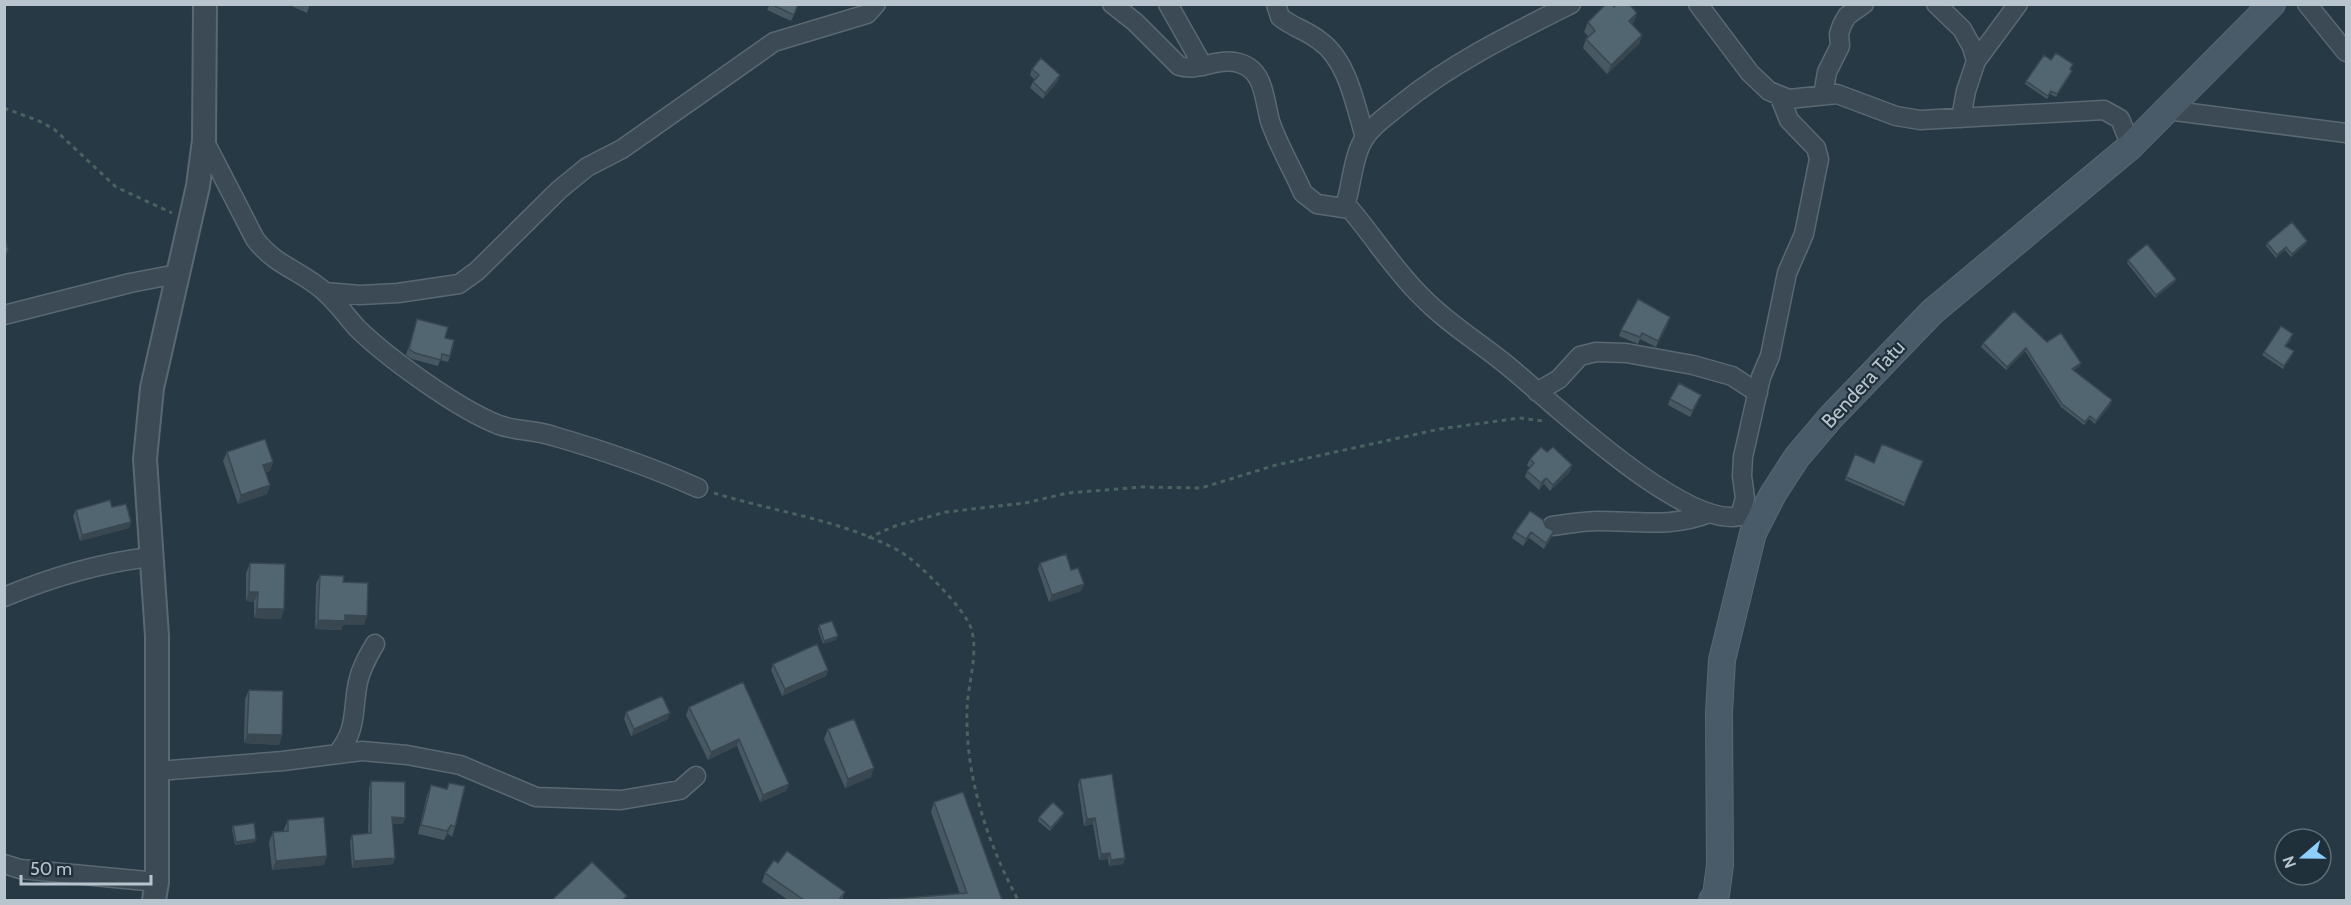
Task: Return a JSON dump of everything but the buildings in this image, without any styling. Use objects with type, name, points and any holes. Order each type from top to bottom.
[{"type":"main road","name":"Bendera Tatu","points":[[1712,900],[1716,895],[1720,865],[1719,713],[1722,660],[1754,533],[1773,494],[1797,457],[1831,417],[1932,312],[2131,146],[2272,4]]},
{"type":"street","points":[[4,864],[20,869],[155,891],[158,771],[157,636],[145,459],[152,388],[189,223],[204,140],[205,4]]},
{"type":"street","points":[[325,292],[360,295],[388,294],[459,284],[477,272],[519,227],[587,167],[622,148],[774,42],[867,14],[876,4]]},
{"type":"street","points":[[1112,4],[1135,22],[1179,66],[1188,68],[1231,62],[1240,63],[1251,70],[1267,95],[1270,121],[1303,193],[1317,204],[1333,208],[1345,206],[1350,209],[1389,262],[1423,298],[1576,426],[1676,498],[1709,513],[1729,518],[1740,516],[1743,510],[1745,498],[1743,457],[1758,393],[1770,356],[1787,273],[1804,234],[1819,159],[1816,147],[1789,120],[1779,95]]},
{"type":"street","points":[[1168,4],[1203,66]]},
{"type":"street","points":[[1276,4],[1280,17],[1320,40],[1332,53],[1343,70],[1365,136]]},
{"type":"street","points":[[1345,206],[1352,184],[1357,152],[1365,136],[1430,80],[1499,39],[1571,4]]},
{"type":"street","points":[[1698,4],[1750,73],[1769,91],[1789,99],[1837,94],[1896,116],[1920,120],[2104,110],[2120,119],[2131,146]]},
{"type":"street","points":[[1823,95],[1827,72],[1840,45],[1839,34],[1842,25],[1847,16],[1864,4]]},
{"type":"street","points":[[1936,4],[1962,29],[1972,47],[1976,61]]},
{"type":"street","points":[[1961,118],[1965,91],[1976,61],[2018,4]]},
{"type":"street","points":[[2307,4],[2346,52]]},
{"type":"street","points":[[2167,110],[2346,133]]},
{"type":"street","points":[[204,140],[255,239],[265,252],[279,264],[325,292],[357,327],[395,360],[468,410],[501,426],[550,435],[664,472],[698,488]]},
{"type":"street","points":[[4,315],[130,283],[177,274]]},
{"type":"street","points":[[1537,392],[1559,379],[1580,356],[1596,352],[1636,354],[1693,365],[1732,376],[1758,393]]},
{"type":"street","points":[[1552,526],[1596,521],[1670,522],[1691,520],[1709,513]]},
{"type":"street","points":[[4,597],[42,581],[109,561],[150,557]]},
{"type":"street","points":[[338,753],[350,738],[360,673],[375,644]]},
{"type":"street","points":[[158,771],[283,761],[338,753],[407,755],[460,765],[536,797],[621,800],[680,790],[696,776]]},
{"type":"path","points":[[4,108],[54,129],[116,187],[136,199],[157,204],[189,223]]},
{"type":"path","points":[[868,538],[895,526],[946,512],[1026,502],[1068,493],[1142,487],[1200,488],[1276,465],[1440,429],[1519,418],[1576,426]]},
{"type":"path","points":[[698,488],[823,522],[902,552],[928,572],[970,624],[974,639],[967,708],[971,762],[986,831],[1018,900]]}]
